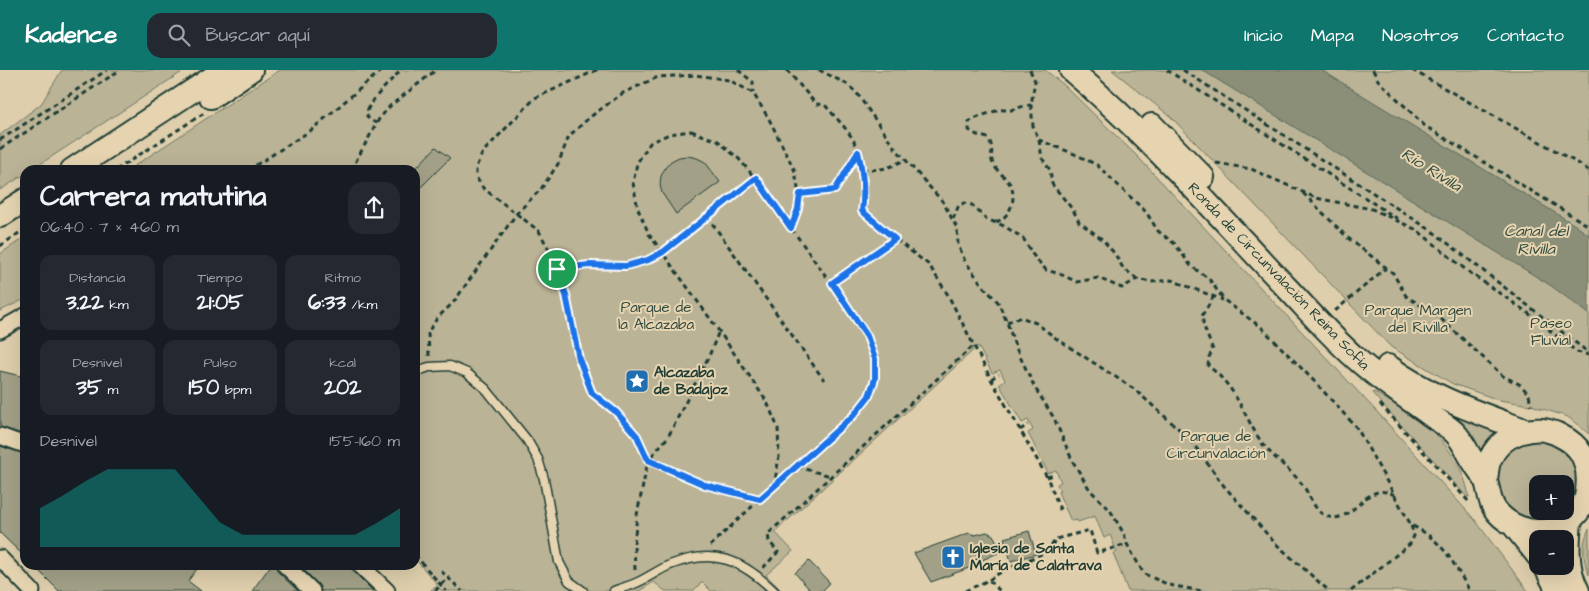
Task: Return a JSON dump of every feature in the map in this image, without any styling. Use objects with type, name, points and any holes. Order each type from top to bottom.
[{"type":"main road","points":[[80,165],[224,70]]},
{"type":"main road","points":[[107,165],[251,70]]},
{"type":"main road","name":"Ronda de Circunvalación Reina Sofía","points":[[1071,70],[1160,154],[1359,362],[1455,433],[1486,480]]},
{"type":"main road","name":"Ronda de Circunvalación Reina Sofía","points":[[1093,70],[1126,99],[1178,151],[1366,350],[1408,381],[1449,401],[1527,430]]},
{"type":"main road","points":[[0,216],[20,203]]},
{"type":"main road","points":[[0,234],[20,221]]},
{"type":"main road","name":"Ronda de Circunvalación Reina Sofía","points":[[1570,520],[1550,530],[1536,532],[1522,530],[1514,526],[1496,512],[1489,499],[1486,480],[1489,463],[1494,452],[1506,440],[1518,432],[1534,429],[1553,431],[1573,443],[1580,452],[1587,468],[1588,491],[1584,502],[1574,515]]},
{"type":"main road","points":[[1570,520],[1569,562],[1578,591]]},
{"type":"main road","name":"Ronda de Circunvalación Reina Sofía","points":[[1514,526],[1529,545]]},
{"type":"main road","points":[[1550,575],[1558,591]]},
{"type":"street","points":[[0,330],[20,319]]},
{"type":"street","points":[[0,436],[20,443]]},
{"type":"street","points":[[0,558],[32,591]]},
{"type":"street","points":[[290,570],[312,591]]},
{"type":"street","points":[[365,570],[387,591]]},
{"type":"lane","points":[[420,370],[429,367],[450,366],[467,373],[486,389],[527,440],[538,459],[544,479],[559,562],[569,581],[583,591]]},
{"type":"lane","points":[[614,591],[636,583],[670,565],[696,556],[716,556],[738,563],[756,575],[774,591]]},
{"type":"path","points":[[0,140],[107,70]]},
{"type":"path","points":[[0,149],[120,70]]},
{"type":"path","points":[[256,165],[310,130],[382,70]]},
{"type":"path","points":[[377,123],[367,117],[367,112],[378,95],[401,70]]},
{"type":"path","points":[[354,165],[377,123],[390,106],[436,70]]},
{"type":"path","points":[[597,70],[536,98],[482,152],[476,167],[476,178],[483,188],[539,231],[557,269],[566,295],[579,359],[592,393],[616,412],[627,424],[637,436],[648,460],[705,485],[760,499]]},
{"type":"path","points":[[740,70],[753,82],[753,93]]},
{"type":"path","points":[[787,70],[816,104],[825,105],[852,138],[862,169],[864,194],[862,211],[929,265],[948,295],[991,379],[1047,477],[1061,512]]},
{"type":"path","points":[[819,70],[845,83],[856,92],[895,148],[943,202],[957,228],[958,245],[965,261],[983,286],[998,302],[1034,388],[1054,418],[1072,460],[1090,490],[1110,510],[1144,574],[1169,585],[1202,591]]},
{"type":"path","points":[[1030,70],[1035,81],[1031,105],[1033,126],[1040,140],[1042,158],[1050,170],[1052,184],[1074,210],[1079,222],[1102,239],[1115,254],[1123,268],[1137,279],[1151,282],[1171,280],[1214,296],[1224,300],[1262,328],[1357,428],[1410,525],[1414,536],[1410,544],[1351,591]]},
{"type":"path","points":[[1166,70],[1427,238],[1466,270],[1528,313],[1577,352],[1589,354]]},
{"type":"path","points":[[1184,70],[1432,231],[1589,354]]},
{"type":"path","points":[[1373,70],[1378,80],[1425,126],[1589,226]]},
{"type":"path","points":[[1412,70],[1589,171]]},
{"type":"path","points":[[429,367],[428,332],[438,318],[453,303],[517,213],[541,189],[558,164],[569,136],[590,117],[623,93],[658,77],[696,75],[728,80],[753,93],[769,119],[795,171],[800,194],[798,209],[791,228]]},
{"type":"path","points":[[996,222],[1002,220],[1010,209],[1012,204],[1012,186],[992,161],[993,147],[988,138],[976,135],[969,130],[969,122],[974,118],[985,116],[1000,109],[1008,111],[1020,106],[1031,105]]},
{"type":"path","points":[[124,165],[208,110]]},
{"type":"path","points":[[706,556],[711,544],[854,415],[869,396],[875,379],[875,359],[867,336],[832,283],[756,178],[739,158],[718,141],[691,131],[669,134],[650,143],[637,163],[633,183],[638,209],[649,234],[768,402],[778,428],[779,456],[774,486]]},
{"type":"path","points":[[1040,140],[1097,165],[1146,212],[1158,231],[1175,244],[1191,266],[1209,279],[1224,300]]},
{"type":"path","points":[[800,194],[835,190],[858,152]]},
{"type":"path","points":[[862,169],[888,169],[906,160]]},
{"type":"path","points":[[1211,162],[1251,169],[1316,198],[1372,209],[1412,228]]},
{"type":"path","points":[[557,269],[589,265],[626,266],[648,260],[663,252],[756,178]]},
{"type":"path","points":[[1302,192],[1348,238],[1393,273],[1406,296],[1439,317],[1504,376],[1521,385],[1529,395],[1531,405]]},
{"type":"path","points":[[953,220],[959,205],[965,203],[972,206],[986,219],[996,222],[1023,238],[1033,255],[1046,270],[1077,282],[1098,278],[1122,288],[1137,279]]},
{"type":"path","points":[[707,216],[824,380]]},
{"type":"path","points":[[0,246],[20,232]]},
{"type":"path","points":[[832,283],[895,239]]},
{"type":"path","points":[[1332,314],[1386,268]]},
{"type":"path","points":[[1214,296],[1202,316],[1213,350],[1209,357],[1208,366],[1221,375],[1263,444],[1302,484],[1322,514],[1331,517],[1343,516],[1351,512],[1367,496],[1380,492],[1388,492],[1394,496]]},
{"type":"path","points":[[1007,322],[1021,317],[1036,322],[1057,339],[1141,394],[1189,438],[1224,486],[1275,543],[1329,591]]},
{"type":"path","points":[[636,583],[634,545],[637,515],[648,460],[668,437],[709,356],[719,331]]},
{"type":"path","points":[[756,575],[778,552],[769,541],[768,534],[974,346]]},
{"type":"path","points":[[991,379],[999,374]]},
{"type":"path","points":[[1378,402],[1471,504]]},
{"type":"path","points":[[1020,430],[1028,425]]},
{"type":"path","points":[[796,467],[831,476]]},
{"type":"path","points":[[1047,477],[1054,474]]},
{"type":"path","points":[[1410,525],[1426,533],[1442,546],[1470,591]]},
{"type":"path","points":[[965,591],[1048,551],[1056,539],[1090,530],[1097,553],[1127,544]]},
{"type":"path","points":[[420,561],[446,591]]},
{"type":"path","points":[[441,571],[462,591]]},
{"type":"path","points":[[435,591],[447,578]]},
{"type":"path","points":[[988,580],[1000,591]]},
{"type":"green space","points":[[62,70],[185,70],[39,165],[20,165],[20,177],[0,190],[0,135],[41,104]]},
{"type":"green space","points":[[280,70],[1045,70],[1064,85],[1138,157],[1378,413],[1475,520],[1528,591],[1128,591],[1113,553],[1117,552],[1110,535],[1104,538],[1095,516],[1078,522],[1077,520],[1071,521],[1058,492],[1060,491],[1057,484],[1061,482],[1056,470],[1048,473],[1028,433],[1033,430],[1028,420],[1022,423],[999,384],[1005,380],[1000,370],[992,373],[978,346],[775,532],[793,551],[766,575],[782,591],[711,591],[702,582],[693,591],[665,591],[654,582],[639,591],[442,591],[439,589],[437,591],[430,591],[437,584],[420,565],[420,165],[136,165]]},
{"type":"green space","points":[[1112,70],[1202,70],[1550,285],[1584,310],[1589,314],[1589,434],[1568,417],[1531,405],[1499,400],[1453,384],[1391,347],[1171,117]]},
{"type":"green space","points":[[1321,70],[1589,70],[1589,235],[1575,225]]},
{"type":"green space","points":[[20,240],[20,301],[0,311],[0,254]]},
{"type":"green space","points":[[1374,392],[1407,412],[1434,432],[1448,449],[1459,467],[1464,477],[1469,497],[1372,393]]},
{"type":"green space","points":[[1434,404],[1498,430],[1483,445],[1480,453]]},
{"type":"green space","points":[[1540,440],[1562,450],[1575,466],[1577,476],[1574,492],[1574,475],[1529,475],[1529,518],[1524,517],[1510,507],[1501,492],[1498,476],[1503,459],[1516,447]]},
{"type":"green space","points":[[1589,529],[1589,575],[1585,564],[1584,552],[1586,535]]},
{"type":"water","name":"Canal del Rivilla","points":[[1202,70],[1321,70],[1575,225],[1589,235],[1589,314],[1550,285]]},
{"type":"building","points":[[436,147],[450,158],[420,188],[419,165]]},
{"type":"building","points":[[688,156],[705,162],[720,182],[676,214],[662,193],[660,185],[661,176],[671,161],[679,157]]},
{"type":"building","points":[[0,371],[20,376],[20,433],[0,427]]},
{"type":"building","points":[[0,446],[20,452],[20,552],[0,533]]},
{"type":"building","points":[[1029,531],[1036,554],[1011,561],[1004,538]]},
{"type":"building","name":"Iglesia de Santa María de Calatrava","points":[[987,532],[993,535],[1002,551],[978,562],[977,565],[931,582],[914,553],[969,533],[975,535]]},
{"type":"building","points":[[809,561],[830,583],[822,591],[811,591],[795,573]]},
{"type":"building","points":[[38,570],[196,570],[188,581],[201,591],[59,591]]},
{"type":"building","points":[[267,570],[277,570],[298,591],[252,591]]},
{"type":"building","points":[[304,570],[353,570],[373,591],[321,591],[318,584]]},
{"type":"place","name":"Alcazaba de Badajoz","points":[[637,381]]},
{"type":"place","name":"Iglesia de Santa María de Calatrava","points":[[953,557]]},
{"type":"route","points":[[858,152],[862,169],[864,194],[862,211],[895,239],[832,283],[867,336],[875,359],[875,379],[869,396],[854,415],[760,499],[705,485],[648,460],[637,436],[616,412],[592,393],[579,359],[566,295],[557,269],[589,265],[626,266],[648,260],[663,252],[756,178],[791,228],[798,209],[800,194],[835,190],[858,152]]},
{"type":"water label","name":"Río Rivilla","points":[[1432,169]]},
{"type":"park label","name":"Parque de la Alcazaba","points":[[656,316]]},
{"type":"park label","name":"Parque Margen del Rivilla","points":[[1418,318]]},
{"type":"park label","name":"Paseo Fluvial","points":[[1551,332]]},
{"type":"park label","name":"Parque de Circunvalación","points":[[1216,444]]}]
